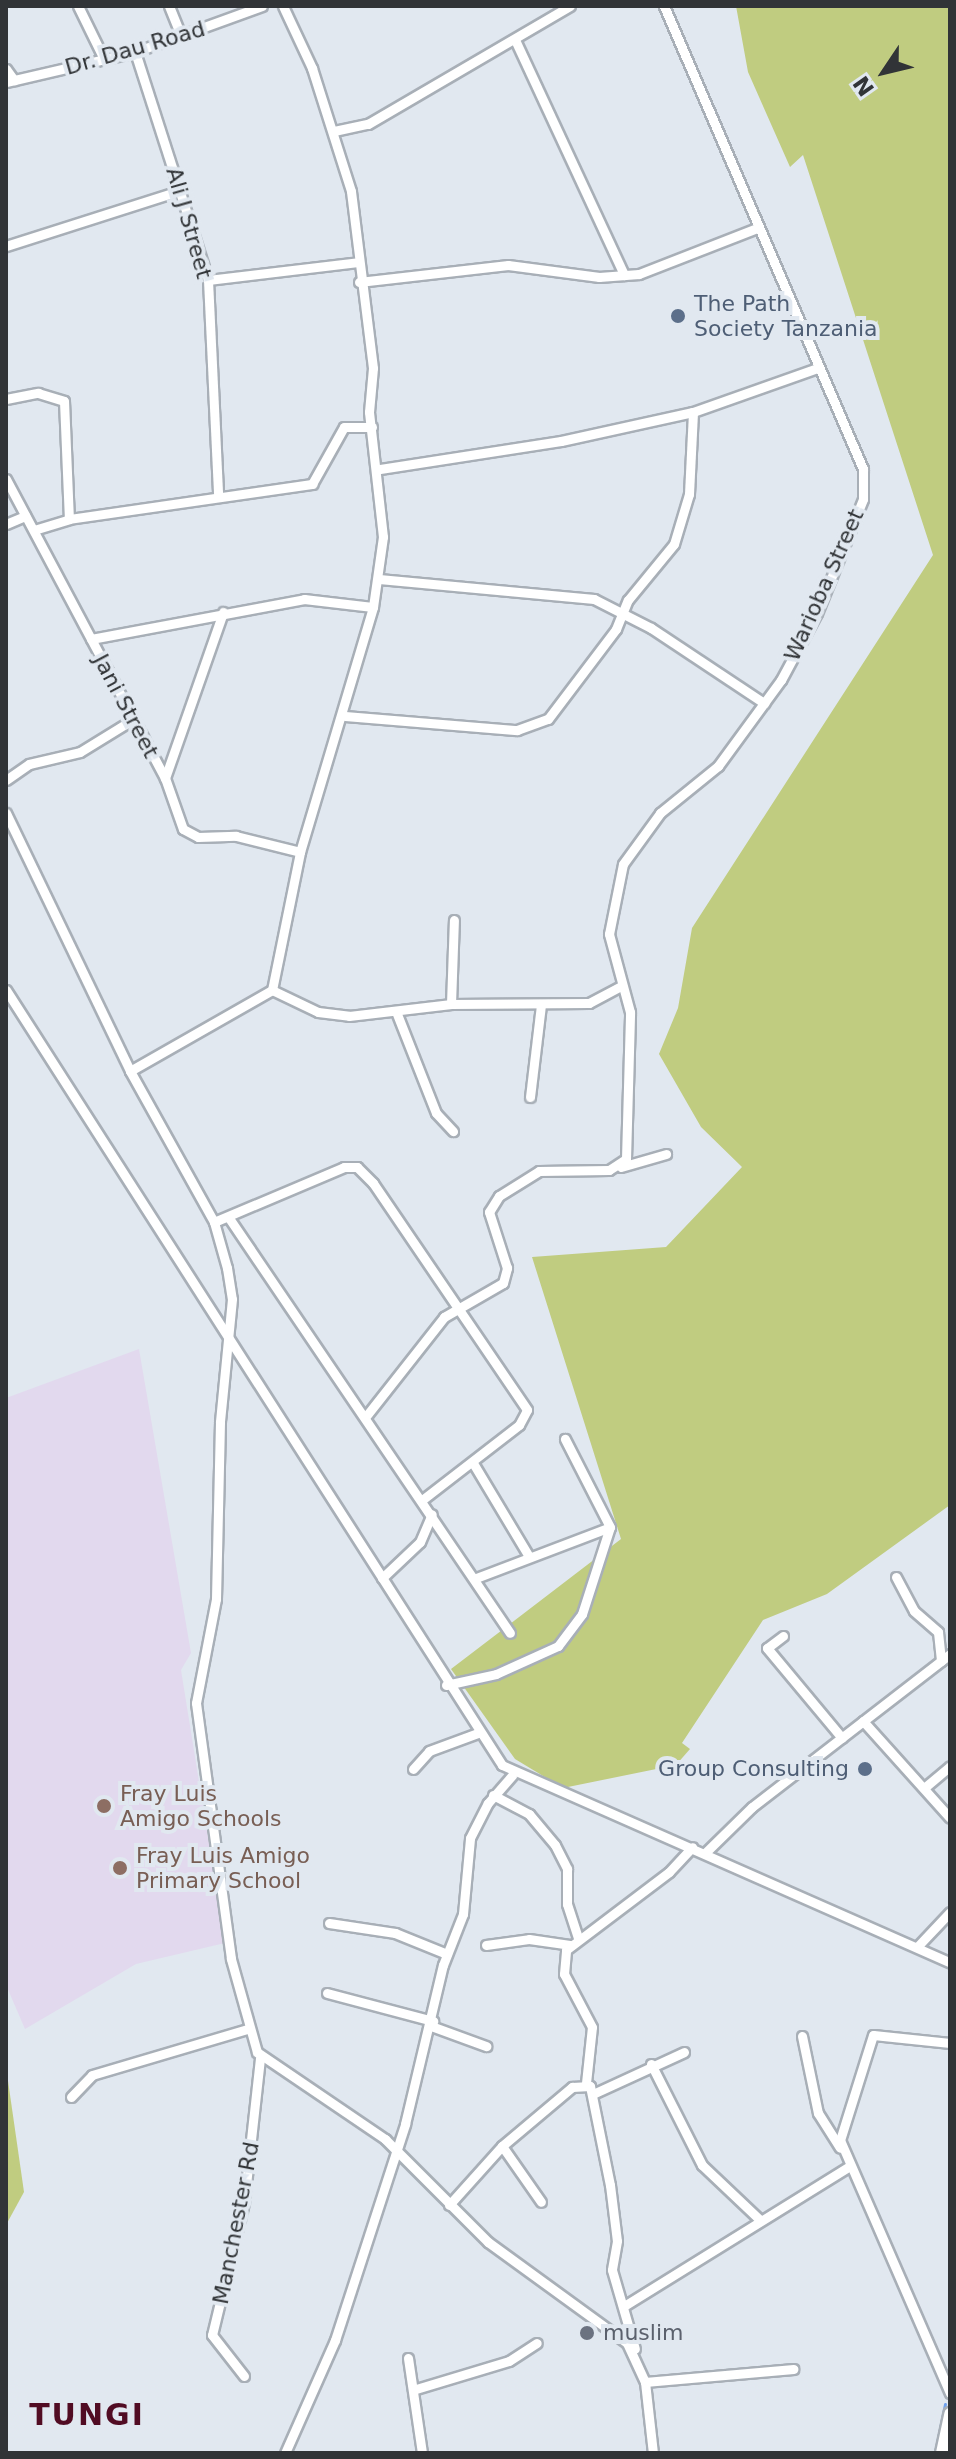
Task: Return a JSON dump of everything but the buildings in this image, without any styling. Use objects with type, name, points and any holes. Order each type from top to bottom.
[{"type":"main road","points":[[942,2453],[950,2414]]},
{"type":"street","points":[[78,6],[104,59]]},
{"type":"street","points":[[169,6],[181,35]]},
{"type":"street","name":"Dr. Dau Road","points":[[10,81],[135,52],[262,6]]},
{"type":"street","points":[[130,1071],[272,990],[300,852],[345,716],[379,579],[380,469],[372,427],[373,368],[359,282],[351,191],[334,131],[283,6]]},
{"type":"street","points":[[334,131],[368,124],[516,42],[568,6]]},
{"type":"street","name":"Warioba Street","points":[[621,1167],[629,1092],[630,1012],[609,934],[623,864],[660,813],[718,766],[764,703],[817,613],[865,485],[664,6]]},
{"type":"street","points":[[516,42],[624,275]]},
{"type":"street","name":"Ali J Street","points":[[135,52],[208,280],[218,496]]},
{"type":"street","points":[[6,69],[10,81]]},
{"type":"street","points":[[6,246],[181,190]]},
{"type":"street","points":[[359,282],[508,265],[624,275],[658,271],[757,228]]},
{"type":"street","points":[[208,280],[358,262]]},
{"type":"street","points":[[380,469],[561,441],[693,412],[817,368]]},
{"type":"street","points":[[6,399],[38,393],[64,401],[69,519]]},
{"type":"street","points":[[345,716],[467,729],[535,726],[558,707],[623,612],[662,562],[682,523],[693,412]]},
{"type":"street","points":[[34,530],[69,519],[185,507],[218,496],[312,484],[344,427],[372,427]]},
{"type":"street","name":"Jani Street","points":[[6,479],[165,778],[191,835],[236,836],[300,852]]},
{"type":"street","points":[[6,524],[25,516]]},
{"type":"street","points":[[379,579],[594,599],[623,612],[764,703]]},
{"type":"street","points":[[91,639],[304,599],[373,607]]},
{"type":"street","points":[[165,778],[223,612]]},
{"type":"street","points":[[6,780],[29,764],[80,752],[132,720]]},
{"type":"street","points":[[8,819],[84,964],[130,1071],[214,1222],[232,1299],[220,1422],[216,1599],[196,1703],[231,1959],[247,2029],[260,2058],[397,2149],[488,2242],[636,2353]]},
{"type":"street","points":[[451,1004],[454,920]]},
{"type":"street","points":[[272,990],[331,1015],[397,1014],[451,1004],[589,1003],[621,986]]},
{"type":"street","points":[[7,994],[440,1667],[446,1685],[478,1733],[512,1775],[706,1852],[950,1963]]},
{"type":"street","points":[[530,1097],[541,1005]]},
{"type":"street","points":[[397,1014],[436,1113],[453,1131]]},
{"type":"street","points":[[367,1415],[456,1306],[496,1289],[507,1277],[489,1212],[512,1185],[539,1171],[621,1167],[666,1154]]},
{"type":"street","points":[[214,1222],[319,1176],[357,1167],[527,1410],[519,1425],[422,1500]]},
{"type":"street","points":[[229,1218],[367,1415],[510,1633]]},
{"type":"street","points":[[446,1685],[496,1674],[570,1634],[610,1527],[565,1439]]},
{"type":"street","points":[[473,1463],[528,1555]]},
{"type":"street","points":[[382,1578],[420,1542],[432,1514]]},
{"type":"street","points":[[346,1522],[440,1667]]},
{"type":"street","points":[[476,1578],[528,1555],[610,1527]]},
{"type":"street","points":[[896,1577],[914,1611],[938,1632],[941,1661]]},
{"type":"street","points":[[783,1636],[767,1648],[842,1738]]},
{"type":"street","points":[[706,1852],[752,1807],[950,1654]]},
{"type":"street","points":[[863,1721],[950,1818]]},
{"type":"street","points":[[413,1769],[429,1751],[478,1733]]},
{"type":"street","points":[[924,1788],[950,1766]]},
{"type":"street","points":[[285,2453],[335,2340],[397,2149],[432,2024],[447,1954],[463,1914],[470,1838],[493,1795],[512,1775]]},
{"type":"street","points":[[493,1795],[529,1814],[555,1845],[567,1869],[567,1904],[574,1941],[564,1974],[592,2027],[586,2083],[595,2093],[617,2241],[612,2270],[645,2382],[653,2453]]},
{"type":"street","points":[[486,1945],[529,1939],[574,1941],[663,1878],[692,1847]]},
{"type":"street","points":[[917,1947],[950,1912]]},
{"type":"street","points":[[329,1923],[395,1933],[447,1954]]},
{"type":"street","points":[[327,1993],[432,2024],[486,2046]]},
{"type":"street","points":[[71,2097],[92,2075],[247,2029]]},
{"type":"street","points":[[840,2148],[873,2035],[950,2043]]},
{"type":"street","points":[[802,2036],[816,2107],[885,2231],[917,2326],[950,2393]]},
{"type":"street","points":[[595,2093],[651,2064],[684,2052]]},
{"type":"street","name":"Manchester Rd","points":[[244,2376],[212,2335],[244,2203],[260,2058]]},
{"type":"street","points":[[651,2064],[702,2165],[760,2220]]},
{"type":"street","points":[[449,2205],[502,2146],[572,2087],[586,2083]]},
{"type":"street","points":[[502,2146],[541,2202]]},
{"type":"street","points":[[624,2306],[848,2167]]},
{"type":"street","points":[[416,2389],[509,2361],[537,2343]]},
{"type":"street","points":[[408,2358],[416,2389],[422,2453]]},
{"type":"street","points":[[645,2382],[793,2369]]},
{"type":"shaded area","name":"Fray Luis Amigo Schools","points":[[139,1349],[191,1653],[181,1670],[225,1943],[136,1964],[25,2029],[6,1985],[6,1398]]},
{"type":"green space","points":[[736,6],[950,6],[950,1505],[827,1594],[763,1620],[682,1743],[690,1749],[676,1765],[563,1788],[515,1759],[451,1669],[621,1539],[532,1257],[666,1247],[742,1167],[701,1127],[659,1054],[678,1008],[692,928],[933,555],[803,155],[790,167],[748,72]]},
{"type":"green space","points":[[6,2067],[24,2192],[6,2225]]},
{"type":"waterway","points":[[935,2453],[945,2404]]},
{"type":"waterway","points":[[949,2450],[950,2446]]},
{"type":"place","name":"The Path Society Tanzania","points":[[678,316]]},
{"type":"place","name":"Group Consulting","points":[[865,1769]]},
{"type":"place","name":"Fray Luis Amigo Schools","points":[[104,1806]]},
{"type":"place","name":"Fray Luis Amigo Primary School","points":[[120,1868]]},
{"type":"place","name":"muslim","points":[[587,2333]]},
{"type":"district","name":"TUNGI","points":[[87,2415]]}]
